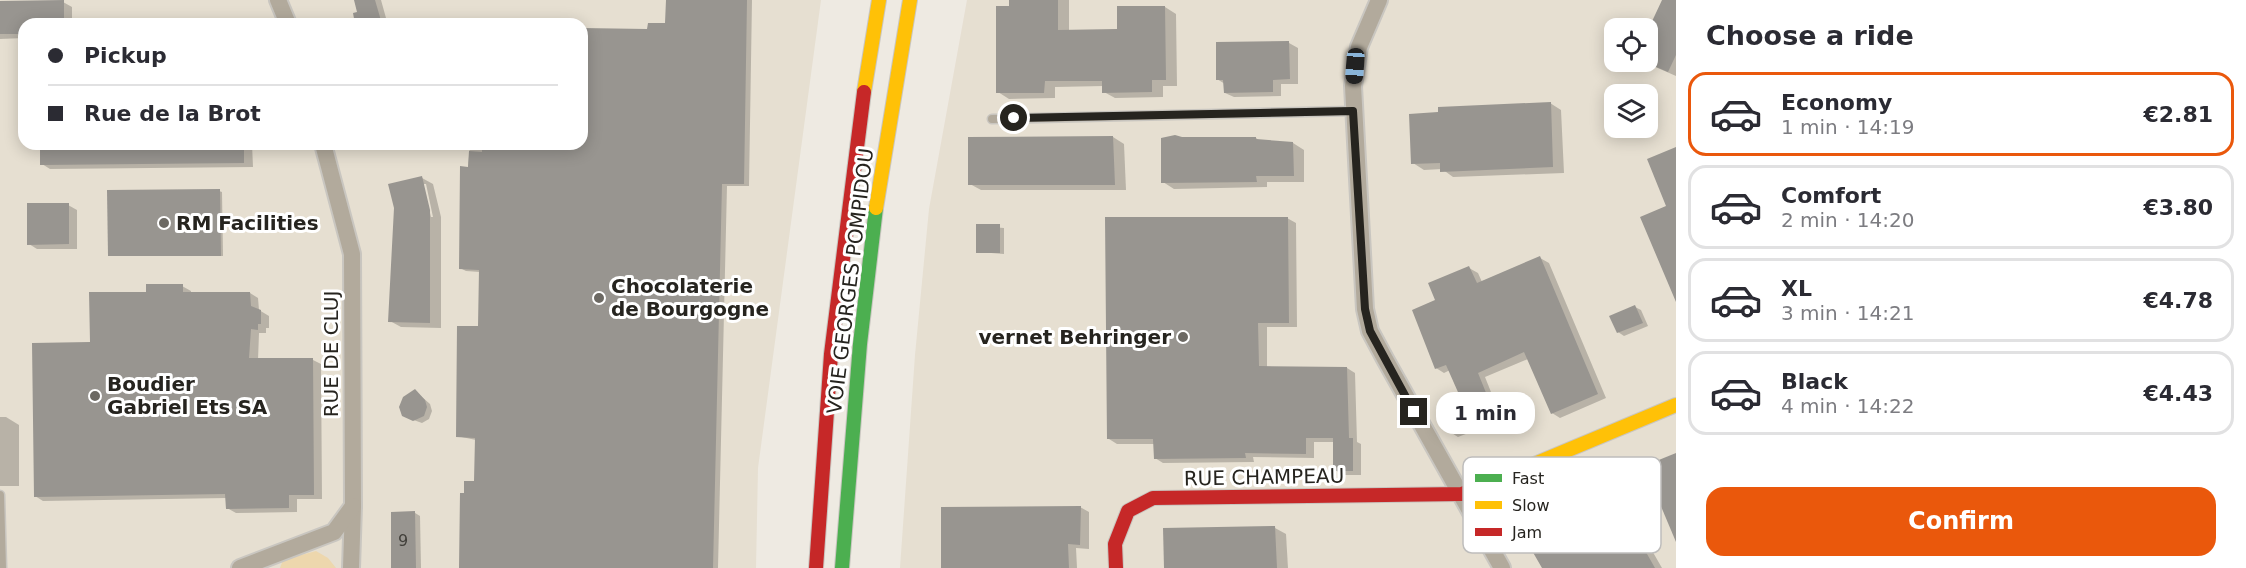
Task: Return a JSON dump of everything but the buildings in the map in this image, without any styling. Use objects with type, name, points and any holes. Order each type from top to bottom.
[{"type":"main road","name":"VOIE GEORGES POMPIDOU","points":[[816,568],[838,284],[851,170],[879,0]]},
{"type":"main road","name":"VOIE GEORGES POMPIDOU","points":[[842,568],[860,344],[890,124],[910,0]]},
{"type":"main road","points":[[890,124],[909,72],[924,0]]},
{"type":"main road","points":[[1551,457],[1676,405]]},
{"type":"main road","name":"RUE CHAMPEAU","points":[[1116,568],[1115,544],[1128,511],[1153,498],[1462,494]]},
{"type":"street","points":[[278,0],[286,18]]},
{"type":"street","points":[[1379,0],[1359,47],[1355,66],[1353,111],[1362,285],[1370,331],[1433,448],[1462,494]]},
{"type":"street","name":"RUE DE CLUJ","points":[[325,150],[352,254],[353,506],[351,568]]},
{"type":"street","points":[[240,568],[334,531],[353,506]]},
{"type":"street","points":[[1494,553],[1502,568]]},
{"type":"lane","points":[[992,119],[1353,111]]},
{"type":"lane","points":[[0,495],[2,568]]},
{"type":"shaded area","points":[[0,0],[821,0],[758,468],[756,568],[0,568]]},
{"type":"shaded area","points":[[967,0],[1676,0],[1676,568],[900,568],[915,355],[929,209]]},
{"type":"shaded area","points":[[316,551],[328,558],[336,568],[280,568],[283,560]]},
{"type":"traffic: fast","points":[[842,568],[860,344],[876,208]]},
{"type":"traffic: slow","points":[[864,92],[879,0]]},
{"type":"traffic: slow","points":[[876,208],[910,0]]},
{"type":"traffic: slow","points":[[1551,457],[1676,405]]},
{"type":"traffic: jam","points":[[816,568],[831,354],[864,92]]},
{"type":"traffic: jam","points":[[1116,568],[1115,544],[1128,511],[1153,498],[1463,494]]},
{"type":"place","name":"RM Facilities","points":[[164,223]]},
{"type":"place","name":"Chocolaterie de Bourgogne","points":[[599,298]]},
{"type":"place","name":"vernet Behringer","points":[[1183,337]]},
{"type":"place","name":"Boudier Gabriel Ets SA","points":[[95,396]]},
{"type":"route","points":[[1014,118],[1353,111],[1365,309],[1370,331],[1414,412]]}]
